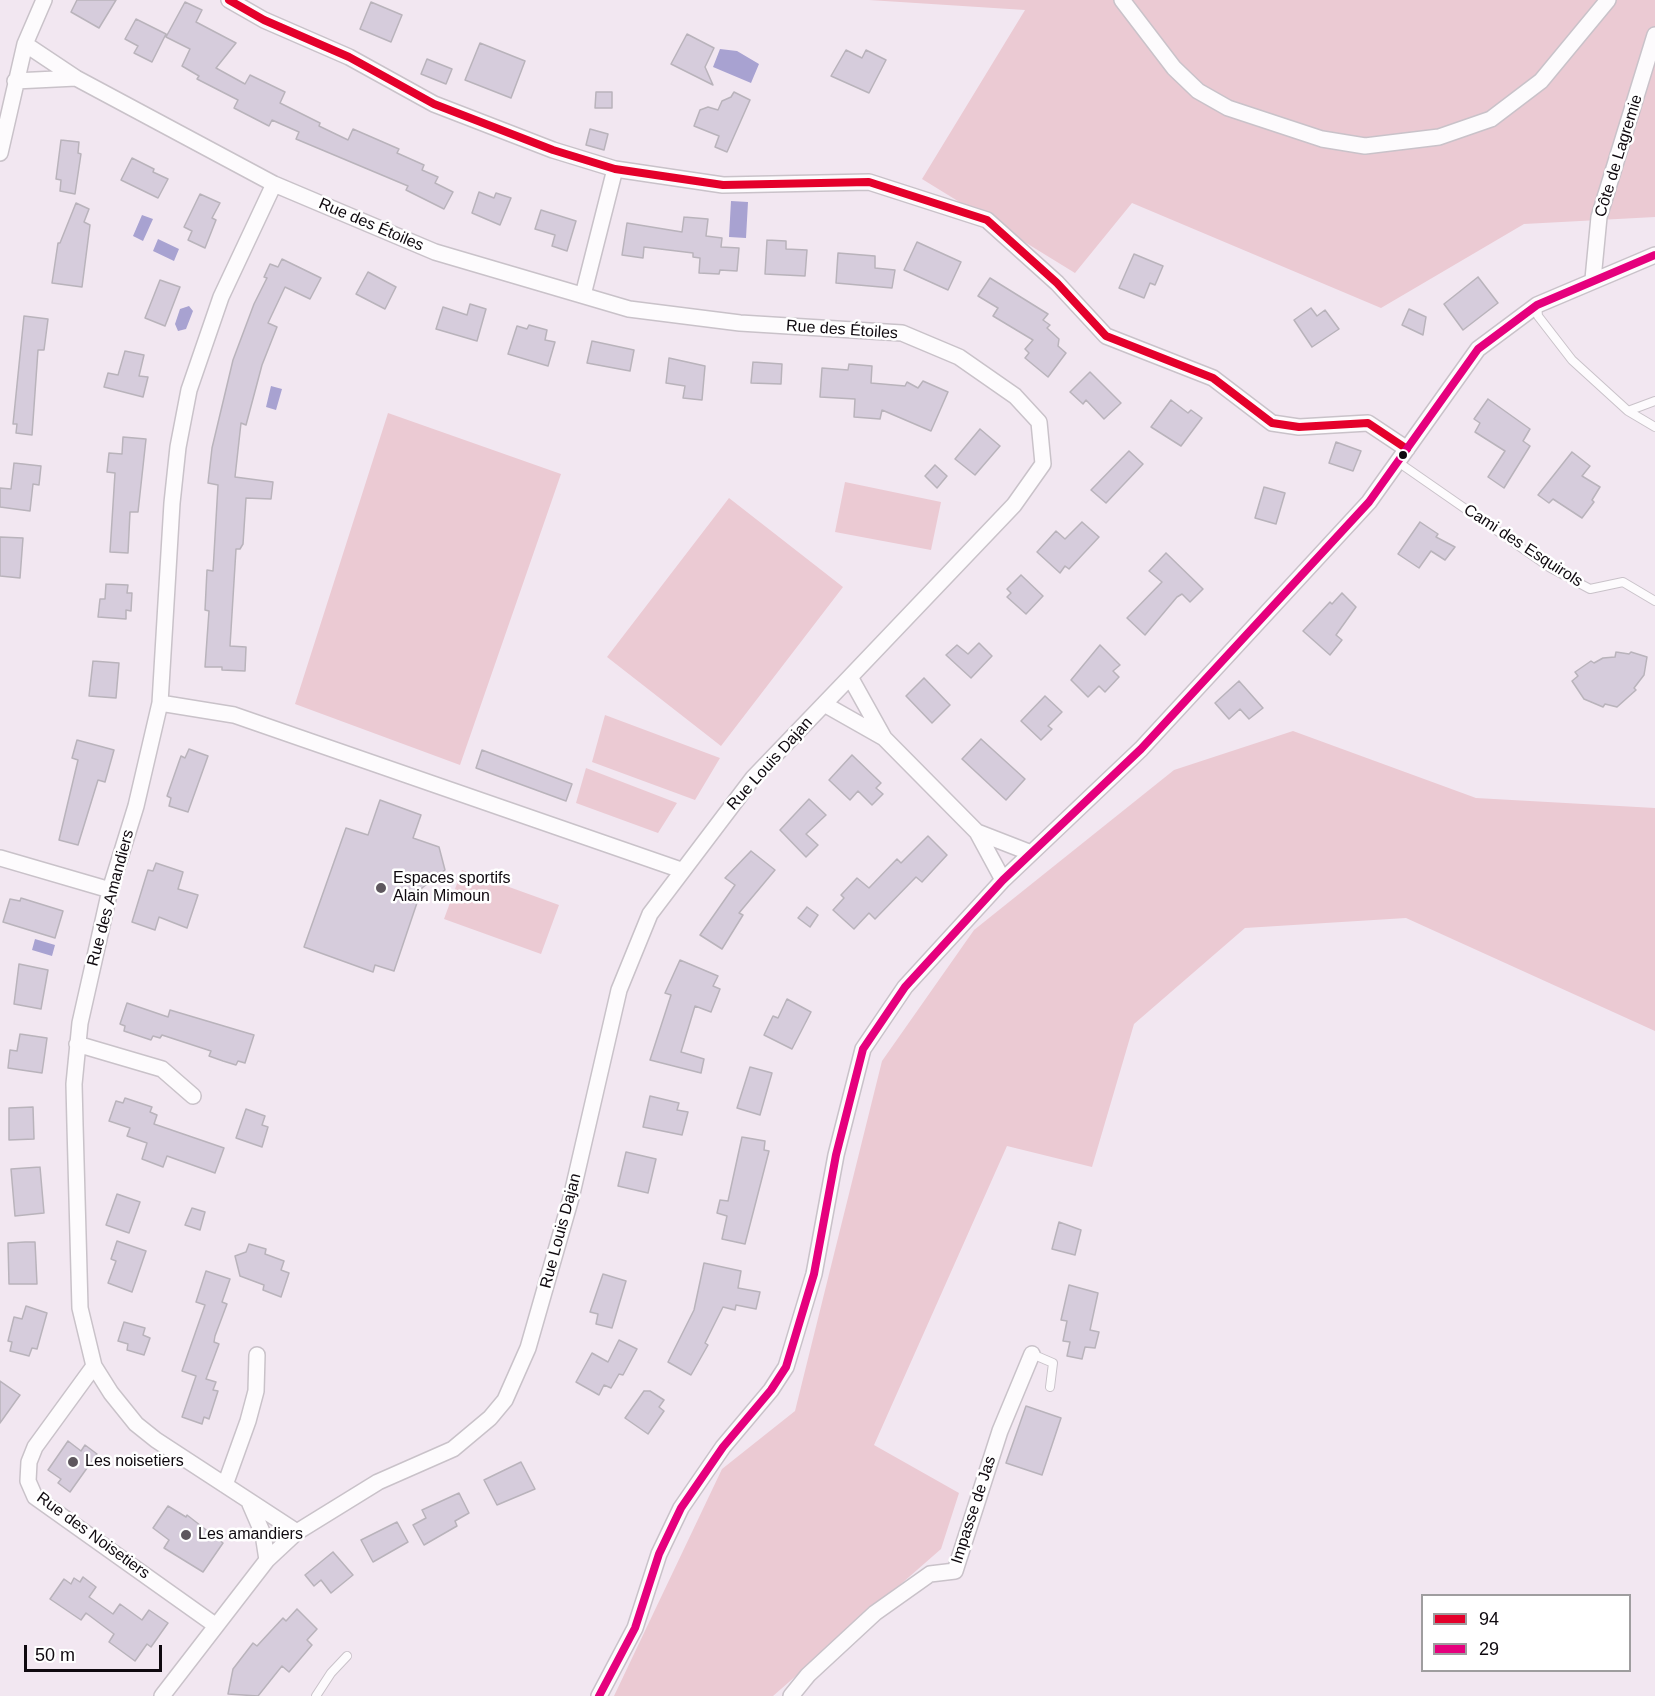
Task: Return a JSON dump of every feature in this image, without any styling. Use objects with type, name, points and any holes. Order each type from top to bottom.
[{"type":"street","points":[[0,153],[25,44],[44,0]]},
{"type":"street","points":[[229,0],[264,20],[349,57],[434,105],[553,150],[615,169],[723,185],[869,182],[987,220],[1057,283],[1106,336],[1213,378],[1272,423],[1299,427],[1368,423],[1402,455]]},
{"type":"street","points":[[1122,0],[1174,68],[1198,91],[1228,108],[1322,139],[1365,146],[1438,136],[1491,120],[1541,81],[1608,0]]},
{"type":"street","name":"Côte de Lagremie","points":[[1593,279],[1599,217],[1655,35]]},
{"type":"street","name":"Rue des Étoiles","points":[[25,44],[76,78],[274,184],[435,252],[629,309],[740,323],[902,333],[959,357],[1015,396],[1039,422],[1043,464],[1014,505],[850,677]]},
{"type":"street","points":[[15,81],[76,78]]},
{"type":"street","points":[[583,295],[615,169]]},
{"type":"street","name":"Rue des Amandiers","points":[[274,184],[221,297],[189,390],[178,447],[172,503],[160,703],[136,806],[110,890],[77,1044],[74,1084],[80,1308],[94,1366],[111,1393],[136,1424],[250,1504],[297,1532]]},
{"type":"street","points":[[599,1696],[634,1628],[659,1554],[681,1508],[723,1447],[771,1390],[786,1367],[814,1274],[836,1155],[862,1049],[905,987],[1003,880],[1141,749],[1369,502],[1478,349],[1537,305],[1593,279],[1655,255]]},
{"type":"street","points":[[850,677],[884,738],[977,832],[1003,880]]},
{"type":"street","name":"Rue Louis Dajan","points":[[162,1696],[215,1624],[267,1560],[297,1532],[378,1482],[453,1449],[490,1419],[506,1400],[528,1348],[571,1198],[619,990],[650,914],[681,870],[753,778],[850,677]]},
{"type":"street","points":[[160,703],[234,715],[681,870]]},
{"type":"street","points":[[824,704],[884,738]]},
{"type":"street","points":[[977,832],[1031,853]]},
{"type":"street","points":[[0,858],[110,890]]},
{"type":"street","points":[[77,1044],[162,1069],[193,1096]]},
{"type":"street","name":"Impasse de Jas","points":[[791,1696],[808,1675],[875,1613],[930,1574],[956,1571],[1000,1431],[1032,1354]]},
{"type":"street","points":[[225,1485],[248,1421],[256,1390],[257,1355]]},
{"type":"street","name":"Rue des Noisetiers","points":[[94,1366],[35,1447],[29,1462],[27,1481],[35,1497],[215,1624]]},
{"type":"street","points":[[250,1504],[263,1534],[267,1560]]},
{"type":"lane","points":[[1537,305],[1538,316],[1572,360],[1628,411],[1655,427]]},
{"type":"lane","points":[[1628,411],[1655,401]]},
{"type":"lane","name":"Cami des Esquirols","points":[[1402,455],[1549,567],[1590,589],[1623,582],[1655,601]]},
{"type":"lane","points":[[1032,1354],[1053,1363],[1050,1386]]},
{"type":"lane","points":[[316,1696],[331,1673],[347,1656]]},
{"type":"shaded area","points":[[869,0],[1655,0],[1655,217],[1524,224],[1381,308],[1132,203],[1075,273],[922,179],[1025,10]]},
{"type":"shaded area","points":[[720,49],[737,51],[759,64],[751,83],[713,67]]},
{"type":"shaded area","points":[[731,201],[748,202],[746,238],[729,237]]},
{"type":"shaded area","points":[[142,215],[153,219],[143,241],[133,236]]},
{"type":"shaded area","points":[[158,239],[179,249],[174,261],[153,251]]},
{"type":"shaded area","points":[[189,306],[193,311],[186,329],[178,331],[175,324],[180,309]]},
{"type":"shaded area","points":[[271,386],[282,389],[276,410],[266,407]]},
{"type":"shaded area","points":[[388,413],[561,474],[460,765],[295,704]]},
{"type":"shaded area","points":[[845,482],[941,502],[931,550],[835,532]]},
{"type":"shaded area","points":[[729,498],[843,587],[721,746],[607,657]]},
{"type":"shaded area","points":[[605,715],[720,758],[695,800],[592,762]]},
{"type":"shaded area","points":[[1293,731],[1476,798],[1655,808],[1655,1031],[1406,918],[1245,928],[1134,1024],[1092,1167],[1007,1146],[874,1445],[959,1493],[941,1549],[773,1696],[614,1696],[722,1469],[795,1411],[882,1061],[974,930],[1174,770]]},
{"type":"shaded area","points":[[586,768],[677,803],[658,833],[576,803]]},
{"type":"shaded area","points":[[462,870],[559,905],[541,954],[444,919]]},
{"type":"shaded area","points":[[35,939],[55,945],[52,956],[32,950]]},
{"type":"building","points":[[77,0],[116,0],[99,28],[71,12]]},
{"type":"building","points":[[185,2],[202,10],[196,22],[236,43],[216,68],[245,84],[250,75],[285,92],[280,103],[348,140],[353,129],[399,149],[397,153],[424,165],[422,170],[438,177],[435,183],[453,192],[444,209],[406,190],[408,186],[296,139],[299,132],[272,120],[269,126],[234,108],[238,100],[197,79],[199,76],[182,66],[190,49],[166,37]]},
{"type":"building","points":[[371,2],[402,15],[391,42],[360,29]]},
{"type":"building","points":[[136,19],[166,34],[152,62],[134,53],[138,46],[125,39]]},
{"type":"building","points":[[687,34],[714,48],[705,67],[713,85],[671,64]]},
{"type":"building","points":[[480,43],[525,61],[511,98],[465,80]]},
{"type":"building","points":[[846,50],[862,58],[866,50],[886,60],[869,93],[831,76]]},
{"type":"building","points":[[427,59],[452,69],[446,84],[421,74]]},
{"type":"building","points":[[596,92],[612,92],[612,108],[595,108]]},
{"type":"building","points":[[734,92],[750,100],[727,152],[715,147],[719,136],[694,126],[700,110],[708,107],[718,110],[722,101],[731,97]]},
{"type":"building","points":[[590,129],[608,134],[604,150],[586,145]]},
{"type":"building","points":[[61,140],[79,142],[78,153],[81,154],[75,194],[60,191],[61,180],[56,179]]},
{"type":"building","points":[[132,158],[168,179],[158,198],[121,180]]},
{"type":"building","points":[[479,192],[494,198],[496,193],[511,198],[500,225],[472,213]]},
{"type":"building","points":[[200,194],[220,203],[212,218],[216,220],[205,248],[188,240],[192,231],[184,227]]},
{"type":"building","points":[[76,203],[89,209],[84,222],[90,225],[82,287],[52,283],[58,243],[60,243]]},
{"type":"building","points":[[541,210],[576,221],[567,251],[552,246],[555,235],[535,229]]},
{"type":"building","points":[[684,217],[708,219],[706,236],[722,238],[721,247],[739,248],[737,271],[720,270],[719,274],[699,273],[700,258],[693,257],[693,253],[644,247],[643,258],[622,255],[627,223],[682,232]]},
{"type":"building","points":[[767,240],[786,241],[786,249],[807,250],[805,276],[765,274]]},
{"type":"building","points":[[917,242],[961,262],[948,290],[904,270]]},
{"type":"building","points":[[838,253],[875,256],[875,268],[895,270],[892,288],[836,283]]},
{"type":"building","points":[[1134,254],[1163,266],[1155,285],[1150,283],[1144,298],[1119,288]]},
{"type":"building","points":[[282,259],[321,278],[310,299],[285,287],[268,323],[277,327],[262,365],[246,425],[241,423],[235,477],[273,482],[271,499],[246,498],[243,544],[240,549],[236,549],[230,646],[246,647],[245,671],[222,670],[222,667],[205,667],[209,611],[205,610],[207,570],[213,571],[218,485],[208,483],[212,448],[233,360],[254,304],[267,278],[264,277],[270,264],[278,267]]},
{"type":"building","points":[[368,272],[396,287],[385,309],[356,294]]},
{"type":"building","points":[[1478,277],[1498,303],[1463,330],[1444,304]]},
{"type":"building","points":[[990,278],[1048,314],[1043,320],[1050,325],[1047,328],[1059,339],[1058,346],[1066,353],[1048,377],[1025,358],[1029,353],[1025,349],[1033,340],[993,316],[998,308],[978,296]]},
{"type":"building","points":[[160,280],[180,287],[165,326],[145,318]]},
{"type":"building","points":[[470,304],[486,309],[477,341],[436,329],[443,307],[467,315]]},
{"type":"building","points":[[1311,308],[1317,316],[1325,310],[1339,329],[1312,347],[1294,320]]},
{"type":"building","points":[[1409,309],[1426,317],[1423,335],[1402,325]]},
{"type":"building","points":[[24,316],[48,319],[44,350],[38,350],[32,435],[16,433],[17,424],[13,424]]},
{"type":"building","points":[[529,325],[547,330],[545,340],[555,342],[548,366],[508,354],[517,326],[527,329]]},
{"type":"building","points":[[592,341],[634,350],[630,371],[587,363]]},
{"type":"building","points":[[125,351],[144,355],[139,376],[148,377],[143,397],[104,387],[108,373],[118,375]]},
{"type":"building","points":[[669,358],[705,366],[702,400],[683,398],[685,386],[666,383]]},
{"type":"building","points":[[753,362],[782,364],[781,384],[751,383]]},
{"type":"building","points":[[849,364],[872,366],[871,383],[905,386],[907,382],[918,388],[923,381],[948,392],[931,431],[882,410],[880,419],[854,417],[855,399],[820,397],[822,368],[848,370]]},
{"type":"building","points":[[1090,372],[1121,403],[1104,419],[1086,400],[1083,404],[1070,392]]},
{"type":"building","points":[[1488,399],[1530,429],[1523,441],[1530,446],[1504,488],[1488,477],[1505,451],[1475,432],[1480,423],[1474,419]]},
{"type":"building","points":[[1171,400],[1188,413],[1191,410],[1202,418],[1181,446],[1151,427]]},
{"type":"building","points":[[980,429],[1000,446],[975,475],[955,459]]},
{"type":"building","points":[[123,437],[146,439],[138,512],[130,512],[128,553],[110,552],[115,473],[107,472],[109,453],[122,454]]},
{"type":"building","points":[[1336,442],[1361,451],[1353,471],[1329,463]]},
{"type":"building","points":[[1129,451],[1143,464],[1106,503],[1091,490]]},
{"type":"building","points":[[1572,452],[1590,466],[1582,476],[1600,487],[1592,500],[1594,502],[1582,518],[1553,499],[1549,503],[1538,495]]},
{"type":"building","points":[[14,463],[41,466],[39,485],[33,484],[30,511],[0,507],[0,488],[11,489]]},
{"type":"building","points":[[935,465],[947,476],[937,488],[925,476]]},
{"type":"building","points":[[1264,487],[1285,493],[1276,524],[1255,518]]},
{"type":"building","points":[[1082,522],[1099,537],[1069,569],[1065,566],[1060,573],[1037,552],[1056,531],[1065,539]]},
{"type":"building","points":[[1420,522],[1438,534],[1436,537],[1455,547],[1445,560],[1431,551],[1419,568],[1398,554]]},
{"type":"building","points":[[0,537],[23,538],[20,578],[0,576]]},
{"type":"building","points":[[1166,553],[1203,589],[1190,602],[1182,594],[1177,597],[1145,635],[1127,618],[1162,582],[1149,571]]},
{"type":"building","points":[[1021,575],[1043,596],[1026,614],[1007,597],[1011,593],[1007,589]]},
{"type":"building","points":[[106,584],[128,585],[127,593],[132,593],[131,611],[126,610],[126,619],[98,617],[100,599],[105,599]]},
{"type":"building","points":[[1342,593],[1356,607],[1336,635],[1342,640],[1330,655],[1303,631],[1330,602],[1332,604]]},
{"type":"building","points":[[979,643],[992,656],[971,678],[946,655],[957,645],[968,654]]},
{"type":"building","points":[[1100,645],[1120,665],[1113,671],[1119,677],[1105,692],[1099,686],[1088,697],[1071,680]]},
{"type":"building","points":[[1616,652],[1629,654],[1631,652],[1647,657],[1644,675],[1634,688],[1636,690],[1617,707],[1605,704],[1603,707],[1584,699],[1572,681],[1578,676],[1575,672],[1591,661],[1594,663],[1603,658],[1615,657]]},
{"type":"building","points":[[93,661],[119,663],[116,698],[89,696]]},
{"type":"building","points":[[924,678],[950,705],[932,723],[906,696]]},
{"type":"building","points":[[1239,681],[1263,708],[1249,719],[1240,709],[1229,719],[1215,703]]},
{"type":"building","points":[[1045,696],[1062,712],[1048,726],[1052,729],[1041,740],[1021,721]]},
{"type":"building","points":[[981,739],[1025,779],[1006,800],[962,759]]},
{"type":"building","points":[[77,740],[114,750],[105,782],[98,780],[78,845],[59,840],[78,760],[72,758]]},
{"type":"building","points":[[189,749],[208,756],[188,812],[169,806],[171,798],[167,796],[181,756],[185,758]]},
{"type":"building","points":[[482,750],[572,784],[566,801],[476,768]]},
{"type":"building","points":[[852,755],[881,783],[876,788],[883,794],[872,805],[858,791],[850,800],[829,780]]},
{"type":"building","points":[[809,799],[826,815],[806,834],[818,845],[806,857],[780,830]]},
{"type":"building","points":[[380,800],[421,815],[413,838],[439,847],[445,870],[422,888],[394,971],[375,965],[373,972],[304,947],[346,828],[368,835]]},
{"type":"building","points":[[928,836],[947,855],[922,882],[916,877],[875,919],[869,913],[854,929],[833,910],[844,898],[841,895],[857,878],[869,888],[897,859],[901,863]]},
{"type":"building","points":[[751,851],[775,870],[739,913],[743,915],[722,949],[700,935],[735,885],[725,878]]},
{"type":"building","points":[[156,863],[183,872],[178,889],[198,895],[187,928],[159,917],[155,930],[132,922],[148,870],[153,871]]},
{"type":"building","points":[[21,898],[63,911],[55,938],[3,922],[10,899],[20,901]]},
{"type":"building","points":[[807,907],[818,915],[810,927],[798,918]]},
{"type":"building","points":[[680,960],[718,976],[713,986],[720,989],[711,1012],[695,1006],[681,1052],[704,1059],[701,1073],[650,1060],[671,995],[665,993]]},
{"type":"building","points":[[19,964],[48,970],[41,1009],[14,1004]]},
{"type":"building","points":[[787,999],[811,1012],[792,1049],[764,1035],[773,1016],[778,1018]]},
{"type":"building","points":[[127,1003],[168,1017],[170,1010],[254,1035],[245,1063],[238,1061],[236,1065],[223,1061],[209,1056],[211,1051],[162,1035],[160,1038],[153,1036],[151,1040],[124,1031],[125,1026],[120,1024]]},
{"type":"building","points":[[20,1034],[47,1038],[42,1073],[8,1068],[10,1050],[17,1051]]},
{"type":"building","points":[[750,1067],[772,1073],[760,1115],[737,1108]]},
{"type":"building","points":[[650,1096],[679,1103],[677,1110],[688,1112],[682,1135],[643,1127]]},
{"type":"building","points":[[125,1098],[152,1107],[150,1112],[157,1115],[154,1124],[224,1148],[215,1173],[167,1156],[163,1167],[142,1159],[147,1143],[127,1136],[130,1128],[109,1121],[116,1101],[123,1103]]},
{"type":"building","points":[[33,1107],[34,1139],[9,1140],[9,1108]]},
{"type":"building","points":[[246,1109],[265,1116],[262,1125],[268,1127],[262,1147],[236,1138]]},
{"type":"building","points":[[742,1137],[765,1141],[764,1150],[769,1151],[745,1244],[722,1239],[727,1216],[717,1213],[720,1200],[728,1201]]},
{"type":"building","points":[[626,1152],[656,1159],[648,1193],[618,1186]]},
{"type":"building","points":[[40,1167],[44,1213],[15,1216],[11,1169]]},
{"type":"building","points":[[117,1194],[140,1202],[129,1233],[106,1225]]},
{"type":"building","points":[[192,1208],[205,1212],[200,1230],[185,1225]]},
{"type":"building","points":[[1059,1222],[1081,1230],[1075,1255],[1052,1249]]},
{"type":"building","points":[[117,1241],[146,1251],[132,1292],[108,1283],[116,1261],[111,1259]]},
{"type":"building","points":[[35,1242],[37,1284],[9,1284],[8,1243]]},
{"type":"building","points":[[249,1244],[266,1249],[265,1254],[284,1261],[281,1270],[289,1273],[281,1297],[263,1290],[264,1285],[240,1276],[235,1256],[246,1252]]},
{"type":"building","points":[[704,1263],[741,1271],[738,1288],[760,1292],[756,1309],[736,1305],[735,1310],[723,1307],[705,1343],[708,1345],[691,1375],[668,1362],[694,1310]]},
{"type":"building","points":[[206,1271],[230,1279],[222,1302],[227,1304],[215,1336],[214,1342],[219,1344],[206,1379],[216,1382],[213,1390],[218,1391],[209,1419],[204,1417],[202,1424],[182,1417],[196,1376],[182,1371],[205,1305],[196,1302]]},
{"type":"building","points":[[603,1274],[626,1281],[612,1328],[596,1324],[598,1314],[590,1312]]},
{"type":"building","points":[[1069,1285],[1098,1293],[1090,1330],[1099,1332],[1095,1348],[1085,1347],[1082,1359],[1067,1356],[1070,1342],[1063,1341],[1067,1321],[1061,1320]]},
{"type":"building","points":[[26,1306],[47,1313],[37,1349],[32,1348],[29,1356],[10,1351],[12,1342],[8,1341],[14,1317],[22,1319]]},
{"type":"building","points":[[124,1322],[145,1328],[143,1335],[150,1338],[144,1355],[127,1350],[128,1344],[118,1341]]},
{"type":"building","points":[[619,1340],[637,1349],[623,1375],[619,1374],[611,1388],[604,1385],[599,1395],[576,1382],[592,1353],[608,1362]]},
{"type":"building","points":[[0,1381],[20,1395],[0,1423]]},
{"type":"building","points":[[644,1391],[650,1391],[664,1400],[659,1407],[664,1411],[648,1434],[625,1418]]},
{"type":"building","points":[[1026,1406],[1061,1418],[1042,1475],[1006,1463]]},
{"type":"building","name":"Les noisetiers","points":[[68,1441],[81,1451],[85,1445],[97,1454],[70,1492],[58,1483],[61,1479],[48,1470]]},
{"type":"building","points":[[521,1462],[535,1489],[497,1505],[484,1480]]},
{"type":"building","points":[[459,1493],[469,1513],[455,1521],[457,1526],[424,1545],[413,1525],[426,1518],[422,1510]]},
{"type":"building","points":[[168,1506],[186,1517],[187,1515],[223,1543],[203,1572],[164,1548],[169,1540],[153,1528]]},
{"type":"building","points":[[397,1522],[408,1542],[373,1562],[361,1540]]},
{"type":"building","points":[[333,1552],[353,1575],[331,1593],[321,1580],[314,1586],[305,1575]]},
{"type":"building","points":[[83,1577],[96,1587],[89,1597],[113,1614],[120,1604],[142,1620],[149,1610],[168,1623],[151,1647],[147,1644],[135,1661],[109,1642],[114,1634],[86,1613],[81,1620],[50,1599],[64,1579],[71,1584],[74,1578],[80,1582]]},
{"type":"building","points":[[297,1609],[317,1629],[307,1640],[312,1645],[289,1672],[282,1666],[258,1696],[228,1694],[233,1669],[253,1643],[257,1646],[283,1618],[286,1621]]},
{"type":"transit line","name":"94","points":[[229,0],[264,20],[349,57],[434,104],[553,150],[615,169],[723,185],[869,182],[987,220],[1057,283],[1106,336],[1213,378],[1272,423],[1299,427],[1368,423],[1407,449]]},
{"type":"transit line","name":"29","points":[[599,1696],[635,1628],[659,1554],[681,1508],[723,1447],[771,1390],[786,1367],[814,1274],[836,1155],[863,1049],[905,987],[1003,880],[1141,749],[1369,502],[1478,349],[1537,305],[1655,255]]},
{"type":"place","name":"Espaces sportifs Alain Mimoun","points":[[381,888]]},
{"type":"place","name":"Les noisetiers","points":[[73,1462]]},
{"type":"place","name":"Les amandiers","points":[[186,1535]]}]
